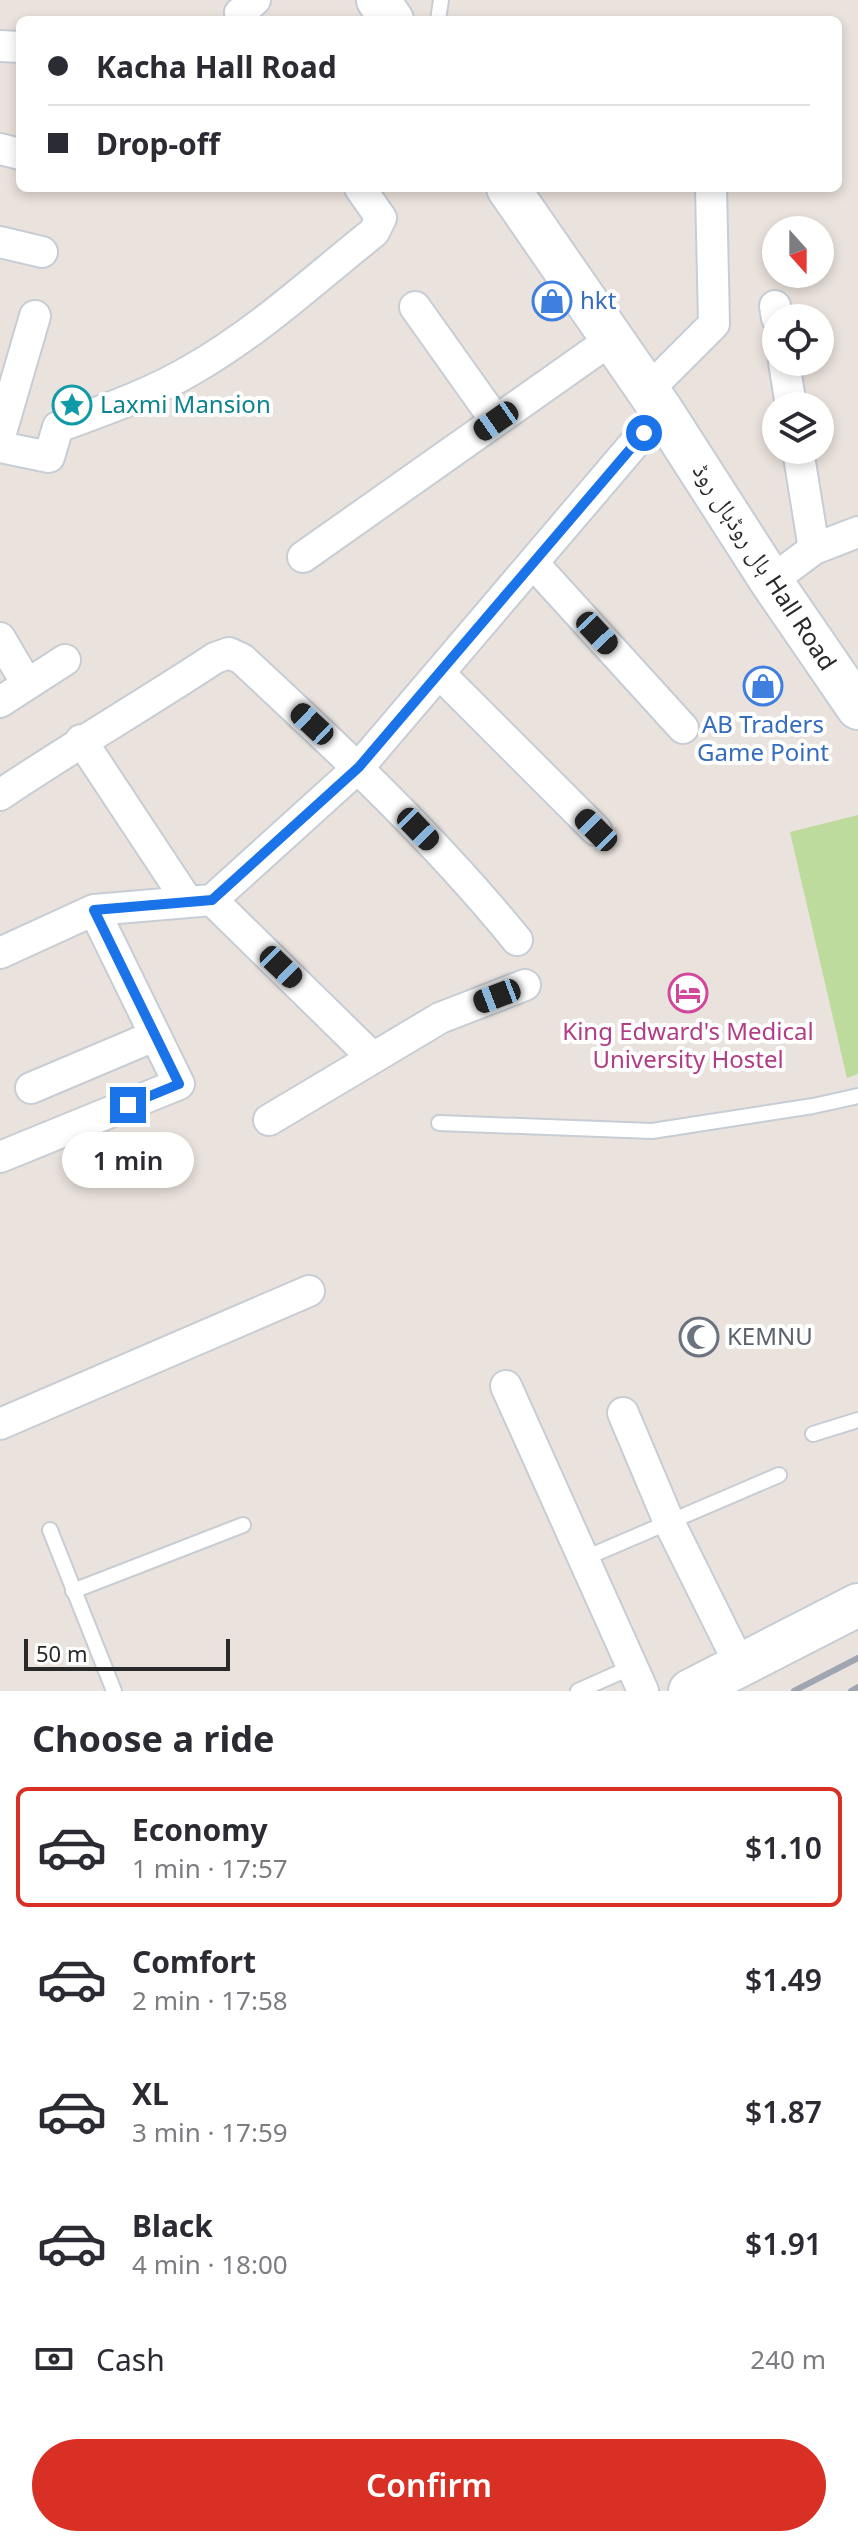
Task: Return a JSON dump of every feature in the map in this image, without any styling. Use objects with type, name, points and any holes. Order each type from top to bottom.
[{"type":"main road","name":"ہال روڈہال روڈ Hall Road","points":[[511,192],[655,400],[771,581],[858,708]]},
{"type":"main road","points":[[690,1691],[858,1605]]},
{"type":"street","points":[[241,16],[240,13],[255,0]]},
{"type":"street","points":[[0,447],[49,457],[58,427],[131,400],[220,353],[275,313],[374,232],[381,218],[363,192]]},
{"type":"street","points":[[4,944],[94,910],[200,901],[359,767],[533,563],[714,324],[711,192]]},
{"type":"street","points":[[0,242],[42,252]]},
{"type":"street","points":[[415,307],[496,421]]},
{"type":"street","points":[[0,436],[35,316]]},
{"type":"street","points":[[303,557],[612,339]]},
{"type":"street","points":[[800,464],[814,549]]},
{"type":"street","points":[[771,581],[814,549],[858,532]]},
{"type":"street","points":[[533,563],[683,728]]},
{"type":"street","points":[[0,638],[27,684]]},
{"type":"street","points":[[0,795],[81,740],[114,724],[215,658],[229,653],[242,659],[359,767],[476,890],[517,940]]},
{"type":"street","points":[[0,702],[65,660]]},
{"type":"street","points":[[439,673],[596,830]]},
{"type":"street","points":[[81,740],[200,901],[372,1057]]},
{"type":"street","points":[[0,1157],[179,1084],[94,910]]},
{"type":"street","points":[[269,1120],[440,1018],[525,985]]},
{"type":"street","points":[[31,1088],[154,1036]]},
{"type":"street","points":[[0,1424],[309,1291]]},
{"type":"street","points":[[506,1386],[637,1679]]},
{"type":"street","points":[[623,1413],[669,1522],[740,1665]]},
{"type":"lane","points":[[439,1123],[652,1131],[858,1096]]},
{"type":"lane","points":[[813,1434],[858,1420]]},
{"type":"lane","points":[[583,1559],[779,1475]]},
{"type":"lane","points":[[73,1591],[243,1525]]},
{"type":"lane","points":[[50,1530],[114,1691]]},
{"type":"lane","points":[[578,1691],[637,1679]]},
{"type":"green space","points":[[858,815],[858,1074],[847,1078],[790,832]]},
{"type":"railway","points":[[794,1691],[858,1658]]},
{"type":"railway","points":[[851,1691],[858,1687]]},
{"type":"place","name":"hkt","points":[[552,301]]},
{"type":"place","name":"Laxmi Mansion","points":[[72,405]]},
{"type":"place","name":"AB Traders Game Point","points":[[763,686]]},
{"type":"place","name":"King Edward's Medical University Hostel","points":[[688,993]]},
{"type":"place","name":"KEMNU","points":[[699,1337]]},
{"type":"route","points":[[128,1105],[179,1084],[94,910],[212,900],[359,767],[644,433]]}]
